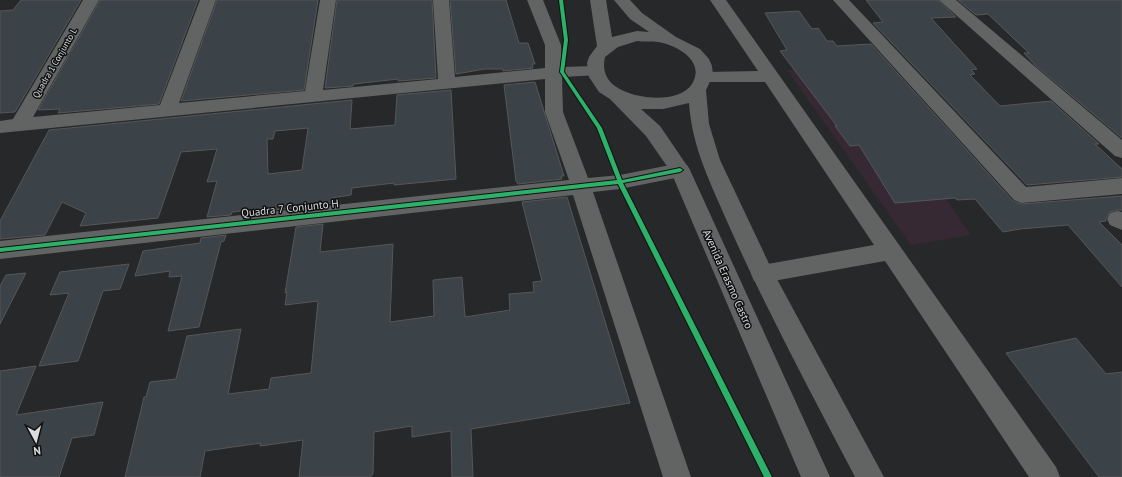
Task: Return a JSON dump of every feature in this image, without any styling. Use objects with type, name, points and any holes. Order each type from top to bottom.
[{"type":"main road","points":[[598,0],[605,47]]},
{"type":"main road","points":[[622,0],[636,16],[688,48],[698,56],[704,66],[701,84],[700,124],[710,160],[762,274],[870,477]]},
{"type":"main road","points":[[675,41],[657,37],[637,36],[620,40],[605,47],[598,54],[594,63],[594,71],[602,84],[617,96],[638,102],[660,104],[681,99],[701,84]]},
{"type":"main road","name":"Avenida Erasmo Castro","points":[[617,96],[653,131],[680,170],[816,477]]},
{"type":"street","name":"Quadra 1 Conjunto L","points":[[19,126],[91,0]]},
{"type":"street","points":[[167,111],[208,0]]},
{"type":"street","points":[[313,97],[328,0]]},
{"type":"street","points":[[441,0],[447,83]]},
{"type":"street","points":[[535,0],[553,45],[554,112],[581,186],[677,477]]},
{"type":"street","points":[[718,0],[1046,477]]},
{"type":"street","points":[[841,0],[1021,195],[1122,186]]},
{"type":"street","points":[[947,0],[1122,151]]},
{"type":"street","points":[[0,128],[447,83],[553,73],[594,71]]},
{"type":"street","points":[[701,84],[770,76]]},
{"type":"street","name":"Quadra 7 Conjunto H","points":[[0,250],[620,182],[680,170]]},
{"type":"street","points":[[762,274],[890,251]]},
{"type":"shaded area","points":[[875,62],[946,199],[971,235],[911,245],[787,70]]},
{"type":"building","points":[[21,0],[81,0],[15,112],[0,113],[0,11],[13,10]]},
{"type":"building","points":[[100,0],[198,0],[159,104],[58,113],[60,109],[38,110]]},
{"type":"building","points":[[217,0],[318,0],[304,90],[181,101]]},
{"type":"building","points":[[337,0],[432,0],[436,78],[398,81],[398,79],[354,84],[353,86],[325,88]]},
{"type":"building","points":[[450,0],[506,0],[519,43],[528,43],[535,64],[532,64],[533,68],[503,71],[503,69],[485,69],[456,74]]},
{"type":"building","points":[[866,0],[938,0],[956,17],[931,18],[977,69],[971,70],[975,74],[970,75],[1000,106],[1051,101],[1099,144],[1095,144],[1122,169],[1122,177],[1027,185],[873,23],[883,22]]},
{"type":"building","points":[[958,0],[1122,0],[1122,138],[1036,66],[1024,53],[1029,53],[988,14],[976,15]]},
{"type":"building","points":[[799,11],[812,29],[818,28],[827,41],[833,41],[837,46],[871,44],[1013,201],[1021,204],[1122,196],[1122,210],[1110,212],[1106,218],[1106,221],[1099,222],[1122,245],[1122,287],[1068,225],[1003,232],[975,199],[957,200],[955,198],[895,203],[859,145],[850,146],[835,126],[837,126],[780,51],[787,50],[765,13]]},
{"type":"building","points":[[535,82],[564,176],[561,176],[562,179],[518,184],[516,181],[504,85]]},
{"type":"building","points":[[451,90],[456,179],[394,185],[394,183],[352,188],[351,195],[331,198],[330,204],[264,211],[264,208],[232,212],[231,215],[207,217],[217,181],[207,182],[217,149],[181,152],[158,218],[80,226],[86,213],[62,202],[45,235],[0,239],[0,221],[49,130],[352,100],[350,129],[395,125],[397,95]],"holes":[[[308,128],[302,170],[268,174],[267,139],[273,139],[275,131]]]},
{"type":"building","points":[[567,197],[630,403],[471,429],[473,477],[452,477],[451,431],[412,437],[412,426],[374,432],[373,474],[371,477],[299,477],[303,440],[260,446],[261,443],[205,451],[200,477],[125,477],[144,397],[146,397],[150,382],[176,379],[187,336],[241,329],[228,394],[269,389],[271,378],[311,373],[318,301],[285,305],[287,292],[285,293],[296,227],[323,224],[320,252],[393,244],[390,322],[434,316],[433,280],[462,277],[465,317],[510,310],[509,294],[534,292],[533,282],[542,281],[522,202]]},
{"type":"building","points":[[226,235],[224,241],[221,242],[199,327],[168,331],[182,276],[169,277],[170,271],[135,276],[143,251],[200,243],[201,238]]},
{"type":"building","points":[[129,264],[120,289],[103,291],[78,361],[39,366],[69,293],[50,295],[60,272]]},
{"type":"building","points":[[26,273],[0,324],[0,286],[6,275]]},
{"type":"building","points":[[1076,338],[1106,374],[1122,372],[1122,477],[1099,477],[1006,353]]},
{"type":"building","points":[[36,366],[16,415],[103,402],[94,435],[72,438],[59,477],[0,477],[0,371]]},
{"type":"cycle path","points":[[561,0],[566,40],[562,72],[599,128],[620,182],[768,477]]},
{"type":"cycle path","points":[[0,250],[620,182],[680,170]]}]
